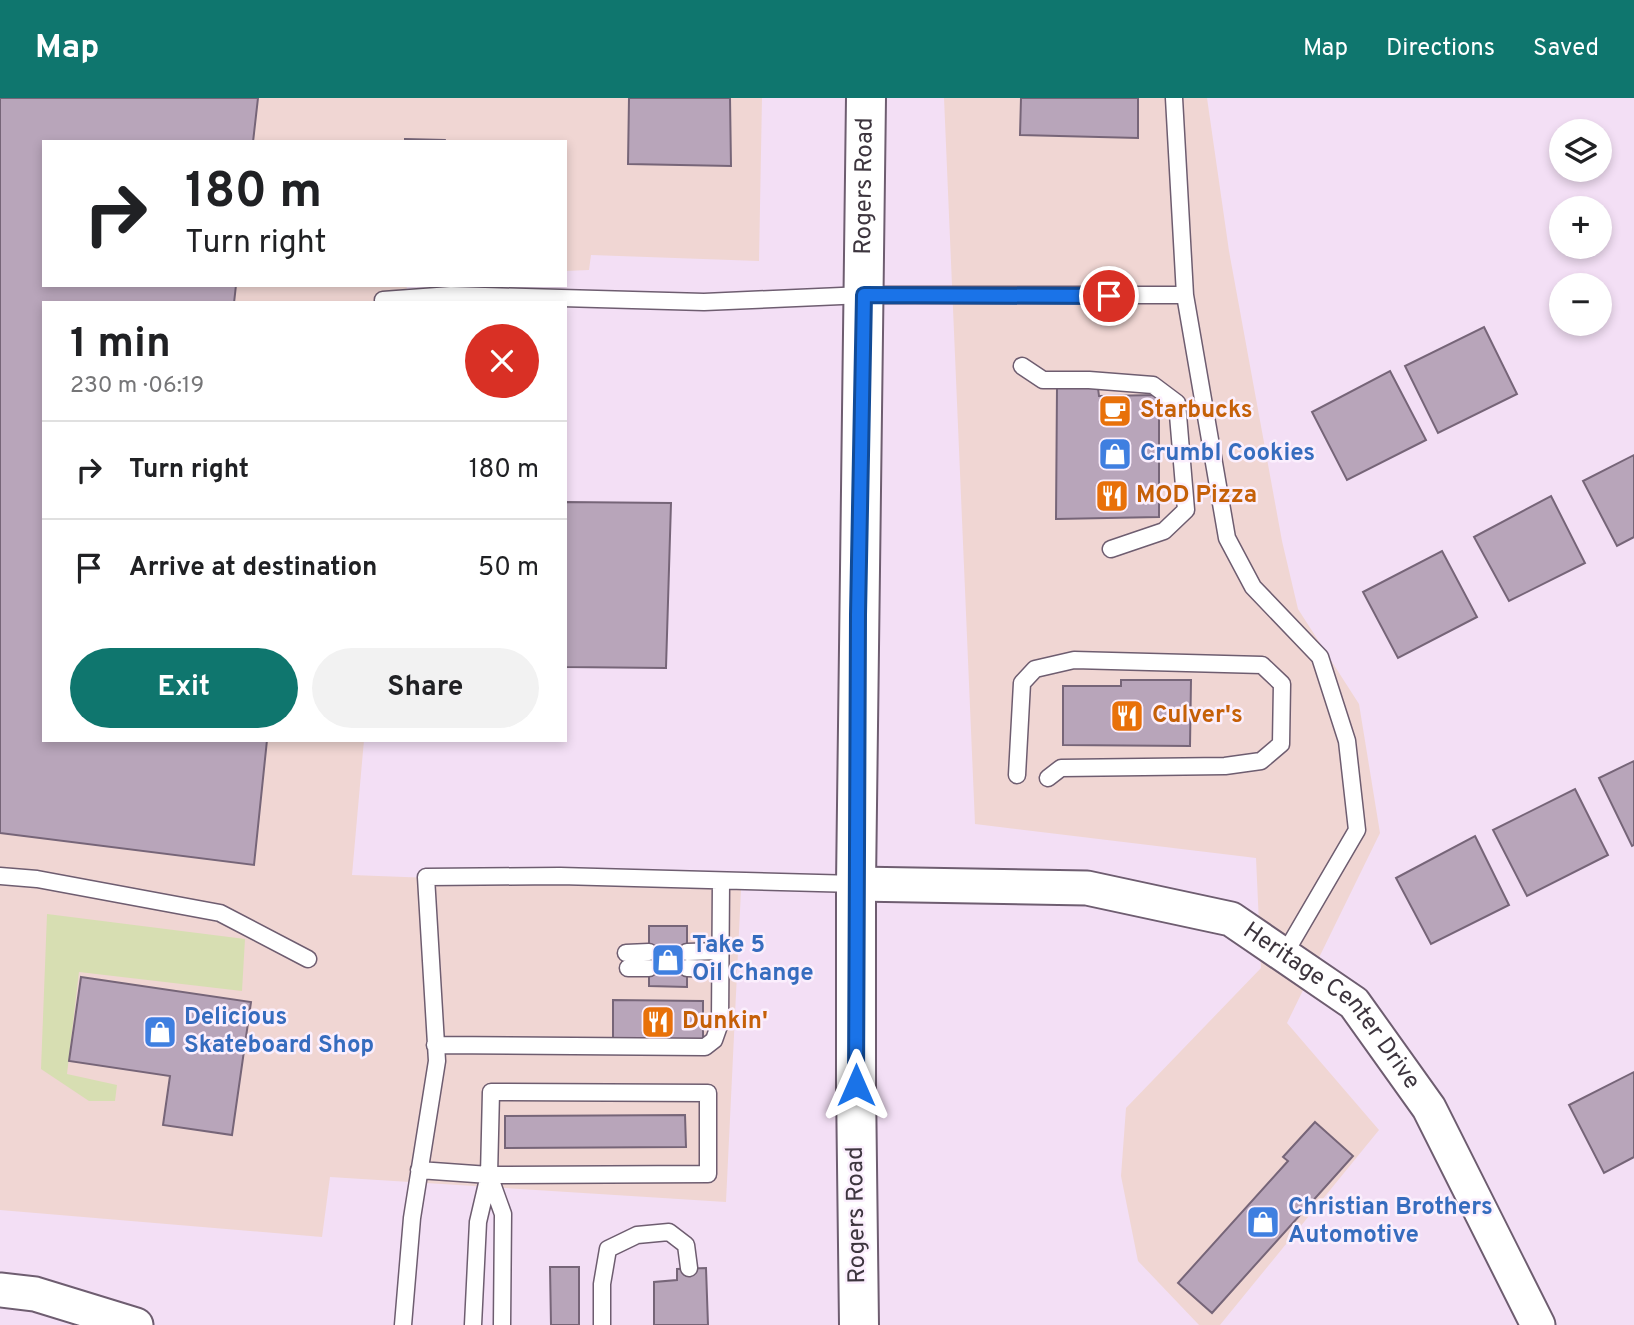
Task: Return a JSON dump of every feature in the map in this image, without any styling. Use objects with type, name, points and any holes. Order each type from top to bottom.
[{"type":"main road","name":"Rogers Road","points":[[859,1325],[856,884],[866,98]]},
{"type":"street","name":"Heritage Center Drive","points":[[856,884],[1087,888],[1231,919],[1354,1003],[1429,1108],[1538,1325]]},
{"type":"street","points":[[0,1290],[35,1294],[136,1325]]},
{"type":"lane","points":[[1174,98],[1185,295],[1227,538],[1253,587],[1320,657],[1347,741],[1357,830],[1284,956]]},
{"type":"lane","points":[[383,300],[451,295],[704,302],[864,295],[1185,295]]},
{"type":"lane","points":[[1022,366],[1043,380],[1153,385],[1177,403],[1186,510],[1164,531],[1111,549]]},
{"type":"lane","points":[[1017,775],[1022,683],[1035,668],[1074,660],[1262,665],[1282,684],[1281,744],[1261,761],[1225,766],[1060,768],[1048,778]]},
{"type":"lane","points":[[0,876],[37,878],[220,913],[308,959]]},
{"type":"lane","points":[[404,1325],[412,1218],[437,1061],[426,877],[559,876],[856,884]]},
{"type":"lane","points":[[435,1045],[705,1047],[714,1040],[720,1023],[721,881]]},
{"type":"lane","points":[[720,951],[687,960],[720,969]]},
{"type":"lane","points":[[627,961],[649,960]]},
{"type":"lane","points":[[419,1170],[489,1175],[708,1174],[708,1093],[491,1092],[489,1175],[478,1222],[473,1325]]},
{"type":"lane","points":[[489,1175],[503,1214],[502,1325]]},
{"type":"lane","points":[[602,1325],[601,1284],[608,1249],[637,1235],[669,1232],[687,1245],[689,1268]]},
{"type":"shaded area","points":[[0,98],[762,98],[759,261],[591,255],[589,270],[567,271],[567,140],[42,140],[42,287],[407,287],[405,301],[42,301],[42,742],[364,742],[352,875],[741,890],[726,1202],[330,1177],[322,1237],[0,1210]]},
{"type":"shaded area","points":[[944,98],[1207,98],[1229,251],[1282,541],[1298,609],[1359,704],[1380,833],[1287,1023],[1379,1130],[1220,1325],[1199,1325],[1138,1261],[1121,1176],[1126,1108],[1261,968],[1256,858],[975,824]]},
{"type":"green space","points":[[47,914],[245,939],[242,991],[79,972],[67,1074],[117,1085],[115,1101],[89,1101],[41,1069]]},
{"type":"building","points":[[0,98],[258,98],[253,140],[42,140],[42,287],[236,287],[234,301],[42,301],[42,742],[267,742],[254,865],[0,833]]},
{"type":"building","points":[[629,98],[730,98],[731,166],[628,164]]},
{"type":"building","points":[[1021,98],[1138,98],[1138,138],[1020,135]]},
{"type":"building","points":[[1484,327],[1517,394],[1438,433],[1405,366]]},
{"type":"building","points":[[1390,371],[1426,440],[1347,480],[1312,412]]},
{"type":"building","points":[[1057,388],[1098,388],[1099,396],[1159,395],[1159,517],[1056,519]]},
{"type":"building","points":[[1634,455],[1634,537],[1617,546],[1583,481]]},
{"type":"building","points":[[1551,496],[1585,563],[1509,601],[1474,537]]},
{"type":"building","points":[[567,502],[671,503],[666,668],[567,667]]},
{"type":"building","points":[[1442,551],[1477,617],[1398,658],[1363,592]]},
{"type":"building","name":"Culver's","points":[[1121,680],[1191,680],[1190,746],[1063,745],[1063,686],[1121,686]]},
{"type":"building","points":[[1634,761],[1634,845],[1632,846],[1599,778]]},
{"type":"building","points":[[1575,789],[1608,855],[1527,896],[1493,830]]},
{"type":"building","points":[[1475,836],[1509,905],[1431,944],[1396,878]]},
{"type":"building","name":"Take 5 Oil Change","points":[[649,926],[687,926],[687,987],[649,986]]},
{"type":"building","name":"Delicious Skateboard Shop","points":[[81,977],[251,1002],[232,1135],[163,1125],[170,1076],[69,1061]]},
{"type":"building","name":"Dunkin'","points":[[613,1000],[703,1001],[703,1043],[613,1042]]},
{"type":"building","points":[[1634,1072],[1634,1157],[1604,1173],[1569,1105]]},
{"type":"building","points":[[685,1115],[686,1147],[505,1148],[505,1116]]},
{"type":"building","name":"Christian Brothers Automotive","points":[[1315,1122],[1353,1156],[1212,1313],[1178,1283],[1288,1161],[1283,1157]]},
{"type":"building","points":[[550,1267],[579,1267],[579,1325],[551,1325]]},
{"type":"building","points":[[706,1268],[708,1325],[654,1325],[654,1282],[677,1280],[677,1269]]},
{"type":"place","name":"Starbucks","points":[[1115,411]]},
{"type":"place","name":"Crumbl Cookies","points":[[1115,454]]},
{"type":"place","name":"MOD Pizza","points":[[1112,496]]},
{"type":"place","name":"Culver's","points":[[1127,716]]},
{"type":"place","name":"Take 5 Oil Change","points":[[668,960]]},
{"type":"place","name":"Dunkin'","points":[[658,1022]]},
{"type":"place","name":"Delicious Skateboard Shop","points":[[160,1032]]},
{"type":"place","name":"Christian Brothers Automotive","points":[[1263,1222]]},
{"type":"route","points":[[856,1085],[858,615],[864,295],[1109,296]]}]
